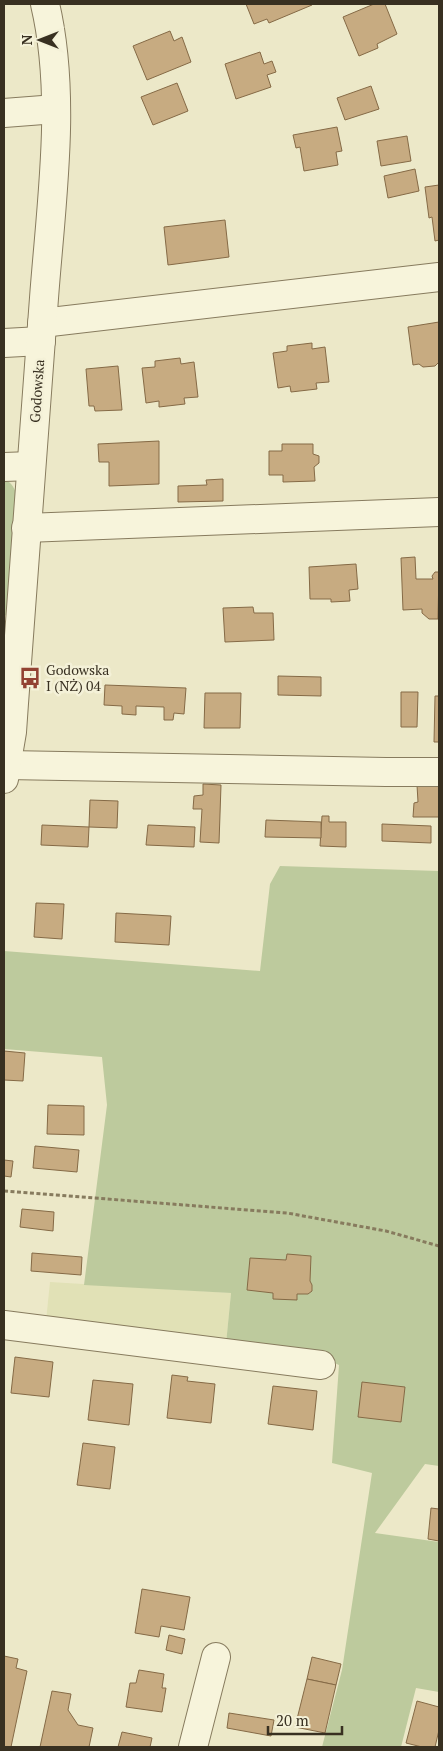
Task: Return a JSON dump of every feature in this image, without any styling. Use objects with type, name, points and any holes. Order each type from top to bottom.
[{"type":"street","name":"Godowska","points":[[5,772],[12,732],[53,178],[56,109],[53,43],[45,4]]},
{"type":"street","points":[[4,113],[56,109]]},
{"type":"street","points":[[4,343],[42,332],[439,277]]},
{"type":"street","points":[[4,467],[31,466]]},
{"type":"street","points":[[26,528],[439,512]]},
{"type":"street","points":[[5,772],[439,772]]},
{"type":"street","points":[[4,1325],[321,1365]]},
{"type":"street","points":[[193,1747],[216,1658]]},
{"type":"path","points":[[4,1191],[287,1213],[386,1231],[439,1246]]},
{"type":"green space","points":[[4,480],[11,484],[17,496],[9,616],[4,615]]},
{"type":"green space","points":[[280,866],[439,871],[439,1466],[425,1464],[375,1533],[439,1542],[439,1692],[416,1688],[401,1747],[322,1747],[342,1670],[372,1473],[332,1463],[339,1365],[310,1352],[226,1344],[231,1293],[84,1285],[107,1105],[102,1057],[4,1049],[4,951],[260,971],[270,884]]},
{"type":"green space","points":[[50,1282],[231,1293],[226,1344],[46,1321]]},
{"type":"building","points":[[246,4],[312,5],[269,23],[267,19],[254,24]]},
{"type":"building","points":[[374,4],[385,4],[397,34],[377,44],[378,48],[359,56],[343,17]]},
{"type":"building","points":[[170,31],[174,41],[182,37],[191,62],[147,80],[133,46]]},
{"type":"building","points":[[260,52],[264,64],[272,61],[276,72],[267,75],[271,87],[236,99],[225,64]]},
{"type":"building","points":[[177,83],[188,111],[153,125],[141,97]]},
{"type":"building","points":[[371,86],[379,109],[345,120],[337,98]]},
{"type":"building","points":[[337,127],[342,151],[336,152],[338,165],[304,171],[300,147],[296,148],[293,135]]},
{"type":"building","points":[[407,136],[411,161],[381,166],[377,141]]},
{"type":"building","points":[[415,169],[419,191],[388,198],[384,176]]},
{"type":"building","points":[[439,185],[439,240],[435,241],[432,217],[429,218],[425,187]]},
{"type":"building","points":[[225,220],[229,257],[168,265],[164,227]]},
{"type":"building","points":[[439,322],[439,362],[435,366],[423,367],[419,364],[413,365],[408,327]]},
{"type":"building","points":[[312,343],[312,349],[325,347],[329,382],[316,383],[317,389],[291,392],[290,386],[278,388],[273,353],[287,351],[287,346]]},
{"type":"building","points":[[180,358],[181,364],[194,362],[198,397],[184,398],[185,404],[159,407],[159,401],[146,403],[142,368],[155,367],[155,361]]},
{"type":"building","points":[[118,366],[122,410],[95,411],[94,406],[89,406],[86,369]]},
{"type":"building","points":[[159,441],[159,484],[109,486],[109,462],[99,462],[98,444]]},
{"type":"building","points":[[282,444],[313,444],[313,454],[319,456],[319,463],[314,467],[315,481],[283,482],[283,475],[269,475],[269,451],[282,451]]},
{"type":"building","points":[[223,479],[223,501],[178,502],[178,486],[207,485],[206,480]]},
{"type":"building","points":[[415,557],[416,579],[433,579],[432,576],[435,572],[439,572],[438,619],[429,619],[422,613],[422,609],[403,610],[401,558]]},
{"type":"building","points":[[356,564],[358,589],[349,590],[350,601],[331,602],[331,599],[310,599],[309,567]]},
{"type":"building","points":[[253,607],[254,613],[273,613],[274,640],[225,642],[223,608]]},
{"type":"building","points":[[278,676],[321,677],[321,696],[278,695]]},
{"type":"building","points":[[105,685],[186,688],[184,714],[174,713],[173,720],[164,720],[164,707],[136,706],[136,715],[122,714],[122,706],[104,705]]},
{"type":"building","points":[[401,692],[418,692],[417,727],[401,727]]},
{"type":"building","points":[[205,693],[241,693],[240,728],[204,728]]},
{"type":"building","points":[[435,696],[439,696],[439,742],[434,742]]},
{"type":"building","points":[[203,784],[221,785],[219,843],[200,842],[202,809],[193,809],[194,796],[203,795]]},
{"type":"building","points":[[417,785],[439,785],[439,817],[413,817],[414,803],[418,802]]},
{"type":"building","points":[[90,800],[118,801],[117,828],[89,827]]},
{"type":"building","points":[[322,816],[329,816],[329,822],[346,822],[346,847],[320,846]]},
{"type":"building","points":[[266,820],[321,822],[321,838],[265,837]]},
{"type":"building","points":[[382,824],[431,826],[431,843],[382,841]]},
{"type":"building","points":[[42,825],[89,827],[88,847],[41,845]]},
{"type":"building","points":[[148,825],[195,827],[194,847],[146,845]]},
{"type":"building","points":[[36,903],[64,904],[62,939],[34,937]]},
{"type":"building","points":[[116,913],[171,916],[169,945],[115,942]]},
{"type":"building","points":[[4,1051],[25,1053],[23,1081],[4,1080]]},
{"type":"building","points":[[48,1105],[84,1106],[84,1135],[47,1134]]},
{"type":"building","points":[[35,1146],[79,1150],[77,1172],[33,1168]]},
{"type":"building","points":[[4,1160],[13,1161],[11,1177],[4,1176]]},
{"type":"building","points":[[22,1209],[54,1212],[53,1231],[20,1227]]},
{"type":"building","points":[[32,1253],[82,1257],[81,1275],[31,1271]]},
{"type":"building","points":[[287,1254],[311,1256],[310,1281],[312,1291],[308,1294],[297,1294],[297,1300],[273,1299],[273,1293],[247,1290],[250,1258],[286,1260]]},
{"type":"building","points":[[15,1357],[53,1362],[49,1397],[11,1393]]},
{"type":"building","points":[[172,1375],[188,1377],[187,1381],[215,1384],[211,1423],[167,1418]]},
{"type":"building","points":[[93,1380],[133,1384],[129,1425],[88,1420]]},
{"type":"building","points":[[362,1382],[405,1387],[401,1422],[358,1417]]},
{"type":"building","points":[[273,1386],[317,1391],[313,1430],[268,1424]]},
{"type":"building","points":[[83,1443],[115,1447],[110,1489],[77,1485]]},
{"type":"building","points":[[431,1508],[439,1509],[439,1541],[428,1539]]},
{"type":"building","points":[[142,1589],[190,1597],[184,1630],[161,1626],[159,1637],[135,1633]]},
{"type":"building","points":[[169,1635],[185,1639],[182,1654],[166,1650]]},
{"type":"building","points":[[4,1656],[18,1659],[16,1668],[27,1671],[11,1747],[4,1747]]},
{"type":"building","points":[[312,1657],[341,1664],[336,1685],[307,1679]]},
{"type":"building","points":[[139,1670],[164,1674],[162,1688],[166,1688],[162,1712],[126,1707],[130,1683],[136,1683]]},
{"type":"building","points":[[307,1679],[336,1685],[325,1733],[295,1727]]},
{"type":"building","points":[[52,1691],[71,1694],[68,1710],[78,1725],[93,1728],[89,1747],[40,1747]]},
{"type":"building","points":[[417,1701],[439,1707],[439,1730],[435,1747],[422,1747],[406,1743]]},
{"type":"building","points":[[229,1713],[274,1720],[271,1736],[227,1728]]},
{"type":"building","points":[[122,1732],[152,1738],[150,1747],[118,1747]]},
{"type":"place","name":"Godowska I (NŻ) 04","points":[[30,678]]}]
